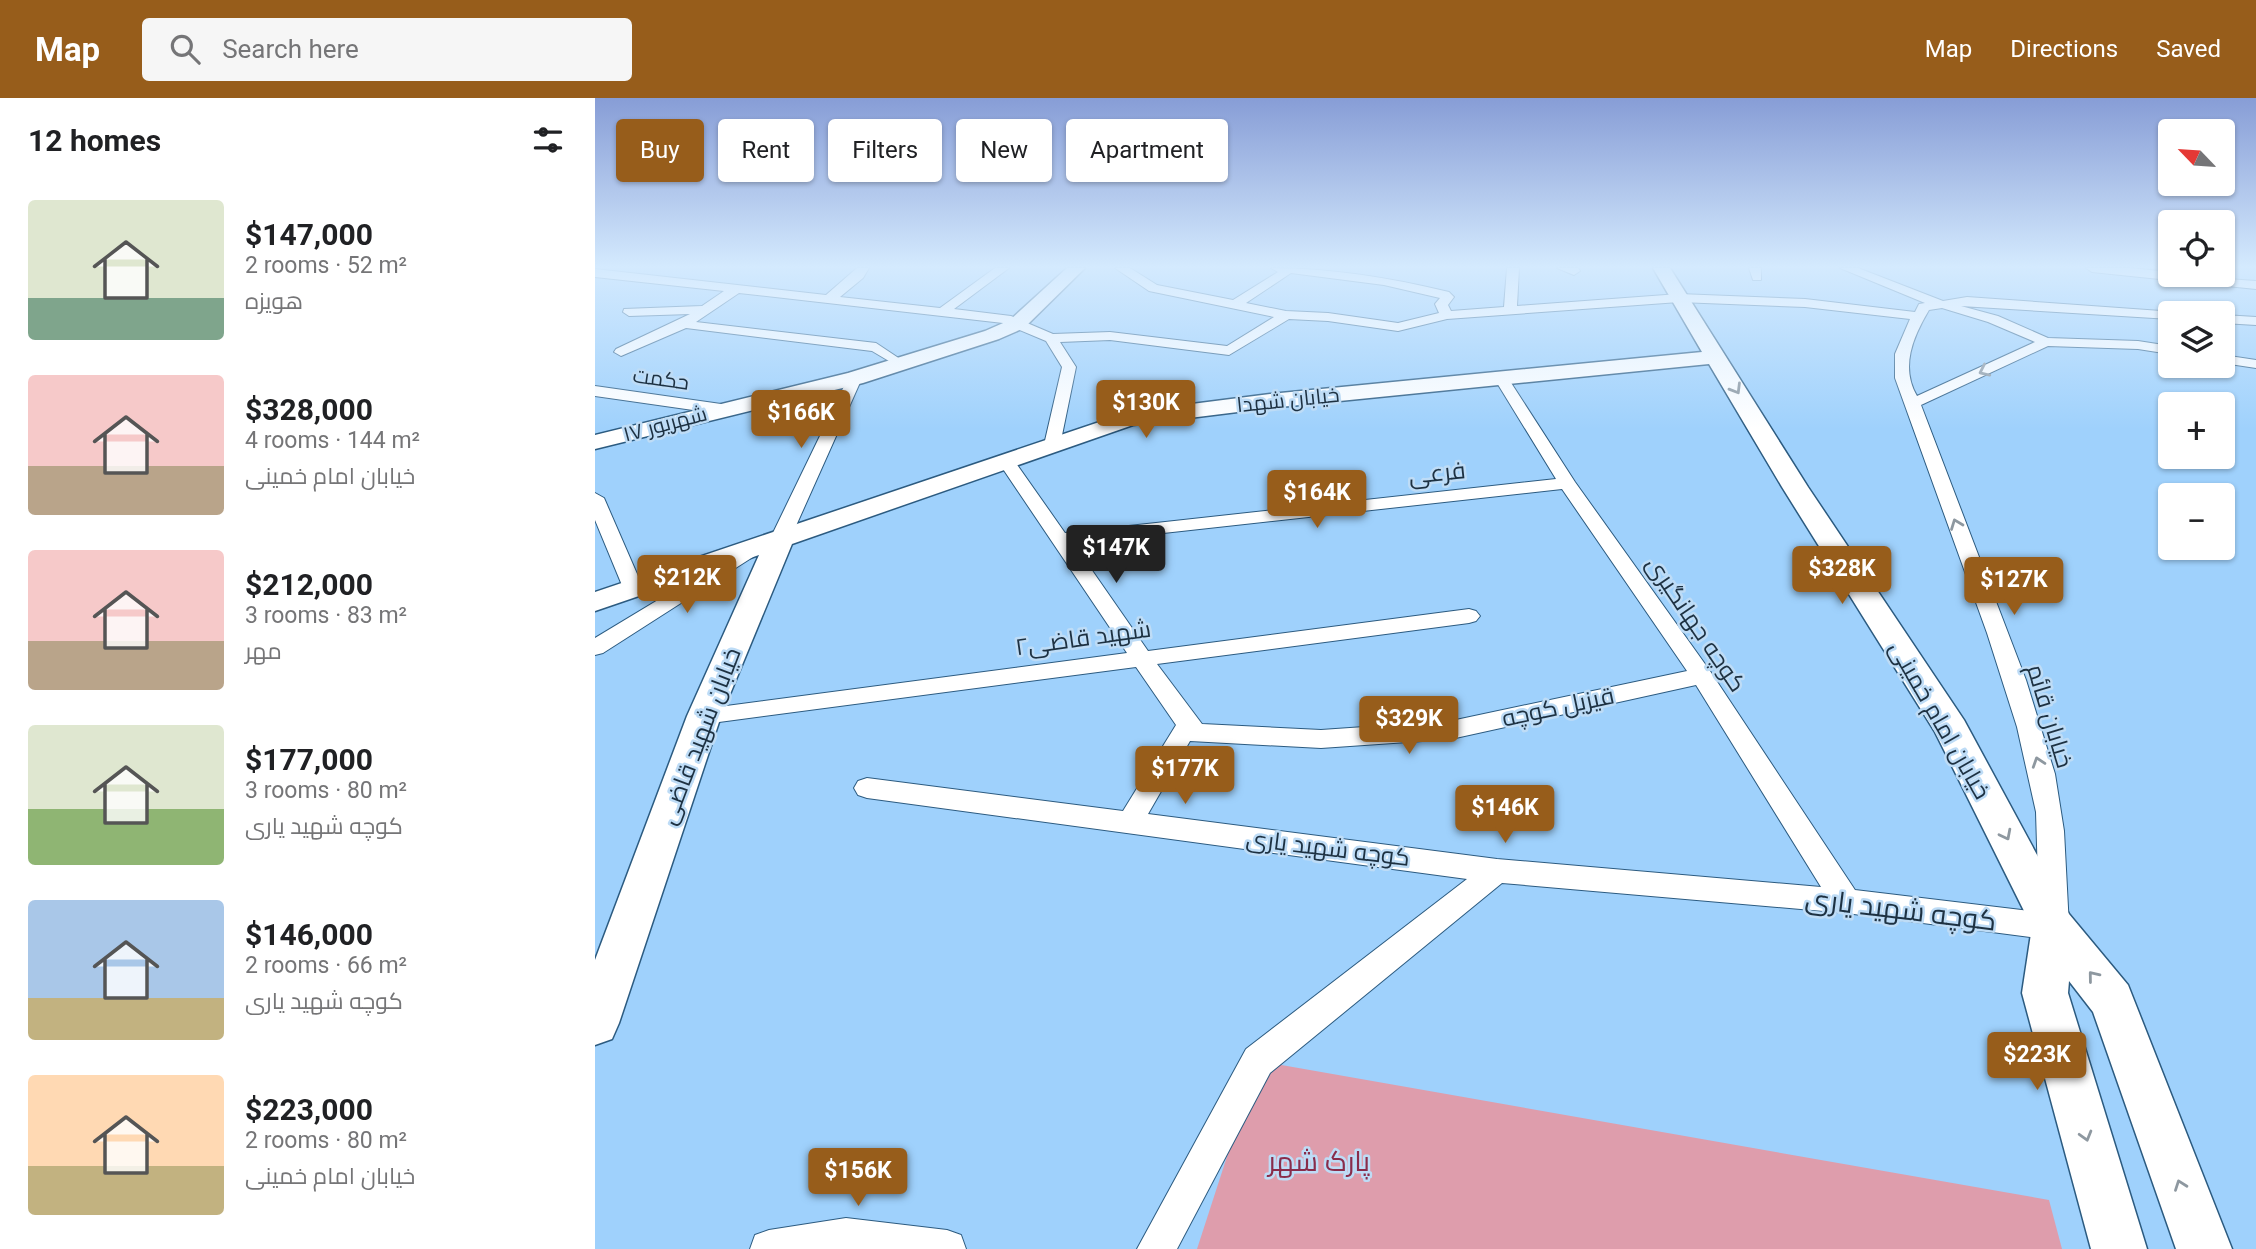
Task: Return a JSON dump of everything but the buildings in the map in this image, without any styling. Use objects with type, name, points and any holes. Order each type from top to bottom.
[{"type":"street","points":[[621,352],[688,322]]},
{"type":"street","points":[[1012,322],[1051,338],[1110,336],[1229,351],[1275,322]]},
{"type":"street","points":[[1361,322],[1398,327],[1420,322]]},
{"type":"street","name":"خیابان امام خمینی","points":[[1694,322],[1795,487],[1951,729],[2053,927],[2112,1000],[2204,1249]]},
{"type":"street","name":"خیابان قائم","points":[[1916,322],[1899,363],[1905,391],[1913,403],[1994,622],[2043,776],[2051,834],[2053,927]]},
{"type":"street","points":[[1999,322],[2046,342],[2138,345],[2158,349]]},
{"type":"street","points":[[2008,322],[2082,335],[2158,344]]},
{"type":"street","points":[[684,324],[876,347],[899,363]]},
{"type":"street","name":"۱۷ شهریور","points":[[595,442],[855,378],[992,335],[1017,324]]},
{"type":"street","points":[[1051,338],[1069,367],[1052,445]]},
{"type":"street","points":[[1913,403],[2046,342]]},
{"type":"street","points":[[2235,352],[2256,354]]},
{"type":"street","name":"خیابان شهدا","points":[[595,602],[1129,419],[1270,401],[1716,357]]},
{"type":"street","points":[[2235,361],[2256,364]]},
{"type":"street","name":"خیابان شهید قاضی","points":[[599,1004],[769,542],[855,378]]},
{"type":"street","name":"کوچه جهانگیری","points":[[1501,378],[1567,483],[1702,676],[1846,901]]},
{"type":"street","name":"حکمت","points":[[595,391],[721,409]]},
{"type":"street","points":[[1005,460],[1139,657],[1195,733]]},
{"type":"street","name":"فرعی","points":[[1061,539],[1567,483]]},
{"type":"street","points":[[595,498],[634,590]]},
{"type":"street","points":[[595,648],[769,542]]},
{"type":"street","name":"شهید قاضی۲","points":[[704,716],[1139,657],[1469,616]]},
{"type":"street","name":"قیزیل کوچه","points":[[1195,733],[1321,739],[1451,730],[1702,676]]},
{"type":"street","points":[[1130,822],[1183,733],[1195,733]]},
{"type":"street","name":"کوچه شهید یاری","points":[[867,788],[1497,871],[1846,901],[2053,927]]},
{"type":"street","points":[[1156,1249],[1258,1061],[1497,871]]},
{"type":"street","points":[[2053,927],[2045,993],[2119,1249]]},
{"type":"street","points":[[769,1249],[846,1237],[947,1249]]},
{"type":"green space","name":"پارک شهر","points":[[1258,1061],[2049,1200],[2062,1249],[1197,1249]]}]
